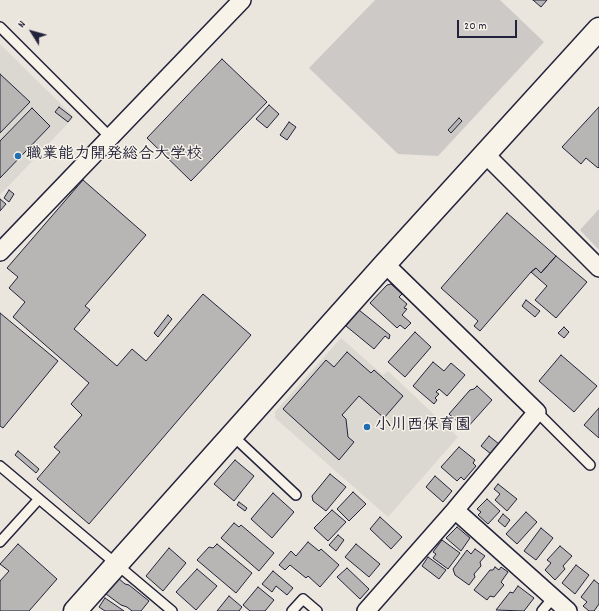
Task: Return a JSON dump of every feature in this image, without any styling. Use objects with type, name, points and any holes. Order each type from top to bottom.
[{"type":"street","points":[[0,252],[242,0]]},
{"type":"street","points":[[75,611],[385,264],[486,155],[599,29]]},
{"type":"street","points":[[486,155],[599,268]]},
{"type":"street","points":[[366,611],[537,412],[385,264]]},
{"type":"street","points":[[454,510],[568,611]]},
{"type":"lane","points":[[0,27],[110,137]]},
{"type":"lane","points":[[537,412],[590,465]]},
{"type":"lane","points":[[232,435],[296,495]]},
{"type":"lane","points":[[0,466],[38,500],[172,611]]},
{"type":"lane","points":[[0,542],[38,500]]},
{"type":"lane","points":[[542,611],[553,598]]},
{"type":"lane","points":[[292,611],[303,599],[317,611]]},
{"type":"shaded area","points":[[375,0],[500,0],[544,42],[438,156],[398,154],[309,68]]},
{"type":"shaded area","name":"職業能力開発総合大学校","points":[[0,44],[74,117],[0,195]]},
{"type":"shaded area","points":[[599,209],[599,250],[580,230]]},
{"type":"shaded area","name":"小川西保育園","points":[[341,338],[383,375],[388,371],[458,437],[388,517],[275,418],[275,412]]},
{"type":"building","points":[[533,0],[547,0],[541,7]]},
{"type":"building","points":[[222,59],[267,102],[191,181],[147,138]]},
{"type":"building","points":[[0,74],[30,102],[0,133]]},
{"type":"building","points":[[269,105],[279,114],[267,128],[256,119]]},
{"type":"building","points":[[59,107],[72,117],[68,122],[55,112]]},
{"type":"building","points":[[599,107],[598,168],[586,158],[581,164],[562,147]]},
{"type":"building","points":[[32,108],[50,126],[0,178],[0,141]]},
{"type":"building","points":[[459,118],[462,121],[451,133],[448,130]]},
{"type":"building","points":[[289,122],[296,127],[287,140],[280,135]]},
{"type":"building","points":[[83,180],[146,235],[85,306],[90,310],[74,329],[117,366],[132,349],[146,361],[203,294],[251,335],[89,524],[37,479],[60,452],[54,447],[82,415],[71,404],[89,383],[13,317],[25,302],[9,288],[18,277],[7,268]]},
{"type":"building","points":[[9,190],[14,194],[9,202],[4,198]]},
{"type":"building","points":[[0,199],[6,204],[0,211]]},
{"type":"building","points":[[507,213],[556,256],[541,273],[536,268],[531,272],[480,331],[474,326],[478,321],[441,288]]},
{"type":"building","points":[[556,256],[587,282],[556,318],[535,300],[547,286],[531,272],[536,268],[541,273]]},
{"type":"building","points":[[391,284],[402,294],[399,297],[407,304],[404,308],[407,309],[402,315],[411,323],[405,329],[400,325],[397,328],[370,303],[387,285]]},
{"type":"building","points":[[526,300],[540,311],[535,317],[522,306]]},
{"type":"building","points":[[359,310],[390,335],[389,339],[385,336],[374,349],[346,326]]},
{"type":"building","points":[[0,313],[58,361],[3,428],[0,426]]},
{"type":"building","points":[[168,315],[172,319],[158,337],[154,333]]},
{"type":"building","points":[[564,327],[569,332],[564,338],[558,333]]},
{"type":"building","points":[[415,332],[431,347],[405,377],[388,362]]},
{"type":"building","points":[[347,352],[371,373],[374,370],[403,396],[384,418],[359,396],[342,415],[346,419],[348,437],[354,442],[339,460],[283,409],[326,360],[334,367]]},
{"type":"building","points":[[561,355],[597,386],[574,412],[539,381]]},
{"type":"building","points":[[433,362],[444,371],[451,363],[465,375],[447,396],[439,389],[436,392],[439,394],[435,398],[437,400],[434,404],[413,386]]},
{"type":"building","points":[[477,386],[492,400],[466,429],[449,414],[470,390]]},
{"type":"building","points":[[599,408],[599,438],[584,425]]},
{"type":"building","points":[[489,436],[499,444],[491,454],[481,446]]},
{"type":"building","points":[[459,447],[475,460],[473,463],[476,466],[464,480],[461,477],[457,481],[441,467]]},
{"type":"building","points":[[18,451],[39,469],[36,473],[15,455]]},
{"type":"building","points":[[235,460],[254,476],[234,501],[214,484]]},
{"type":"building","points":[[330,474],[346,487],[326,511],[313,501],[312,496]]},
{"type":"building","points":[[435,476],[452,491],[443,502],[426,487]]},
{"type":"building","points":[[498,484],[517,499],[507,511],[495,500],[500,494],[494,489]]},
{"type":"building","points":[[353,492],[366,504],[349,521],[337,509]]},
{"type":"building","points":[[273,493],[294,512],[272,538],[251,519]]},
{"type":"building","points":[[487,499],[500,511],[488,524],[478,515],[481,512],[477,509]]},
{"type":"building","points":[[239,502],[247,508],[245,511],[237,505]]},
{"type":"building","points":[[332,510],[346,522],[328,541],[314,528]]},
{"type":"building","points":[[526,512],[537,522],[517,544],[506,534]]},
{"type":"building","points":[[503,514],[510,520],[505,527],[498,521]]},
{"type":"building","points":[[380,517],[402,537],[391,549],[370,529]]},
{"type":"building","points":[[234,523],[239,527],[241,525],[274,553],[259,571],[221,538]]},
{"type":"building","points":[[457,527],[470,538],[461,551],[446,538]]},
{"type":"building","points":[[541,528],[553,538],[536,560],[524,551]]},
{"type":"building","points":[[338,535],[344,540],[336,551],[329,545]]},
{"type":"building","points":[[442,540],[460,553],[448,569],[433,558],[436,554],[433,552]]},
{"type":"building","points":[[308,542],[319,551],[321,549],[339,565],[320,587],[308,576],[306,578],[290,565],[285,570],[279,565],[291,551],[296,556]]},
{"type":"building","points":[[18,544],[57,579],[29,611],[0,611],[0,581],[9,571],[0,564]]},
{"type":"building","points":[[217,544],[252,573],[236,593],[197,560],[209,547],[213,548]]},
{"type":"building","points":[[356,544],[380,564],[369,577],[345,557]]},
{"type":"building","points":[[560,546],[572,556],[563,566],[565,569],[555,580],[545,570],[551,563],[547,560]]},
{"type":"building","points":[[169,548],[186,563],[163,591],[146,576]]},
{"type":"building","points":[[475,549],[485,556],[480,562],[481,566],[474,574],[475,577],[469,585],[455,575],[453,569],[467,550],[471,554]]},
{"type":"building","points":[[428,557],[446,570],[439,579],[422,566]]},
{"type":"building","points":[[576,565],[589,575],[575,594],[562,583]]},
{"type":"building","points":[[495,567],[499,570],[501,567],[508,572],[501,582],[504,585],[494,597],[490,596],[487,600],[474,590],[490,570],[493,570]]},
{"type":"building","points":[[347,568],[369,589],[360,599],[337,577]]},
{"type":"building","points":[[197,569],[217,586],[196,610],[176,592]]},
{"type":"building","points":[[273,571],[293,588],[287,595],[276,586],[272,592],[262,584]]},
{"type":"building","points":[[118,578],[149,601],[141,611],[132,611],[106,594]]},
{"type":"building","points":[[594,580],[599,584],[599,604],[594,611],[589,611],[583,606],[587,602],[581,597]]},
{"type":"building","points":[[518,586],[534,598],[524,611],[496,610],[510,592],[513,593]]},
{"type":"building","points":[[258,587],[274,600],[265,611],[250,611],[243,605]]},
{"type":"building","points":[[229,596],[242,607],[239,611],[217,611]]},
{"type":"building","points":[[105,598],[124,611],[105,611],[99,607]]},
{"type":"place","name":"職業能力開発総合大学校","points":[[18,156]]},
{"type":"place","name":"小川西保育園","points":[[367,427]]}]
